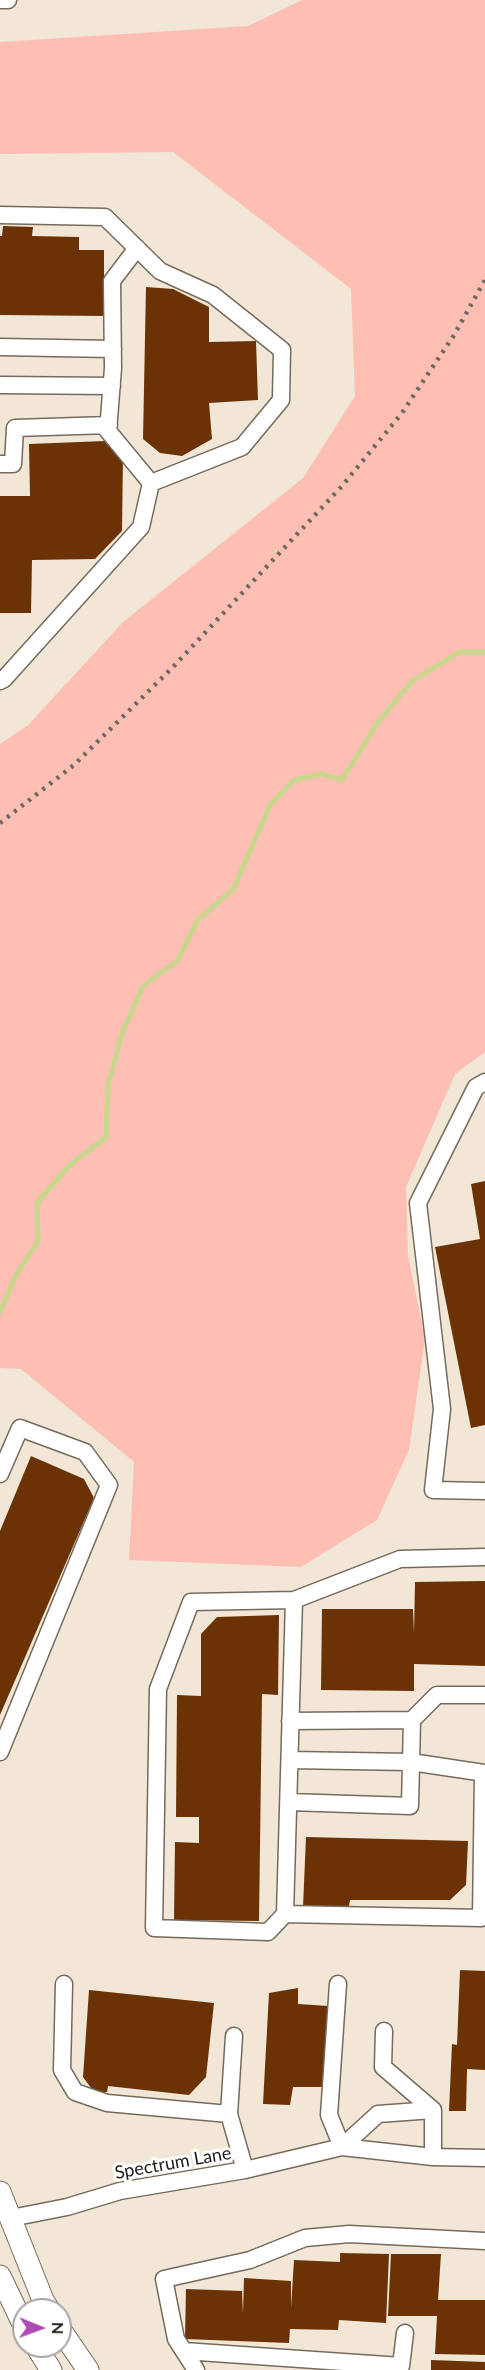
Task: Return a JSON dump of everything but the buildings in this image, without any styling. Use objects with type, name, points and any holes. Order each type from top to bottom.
[{"type":"main road","points":[[0,2192],[42,2298]]},
{"type":"main road","points":[[0,2276],[12,2301]]},
{"type":"main road","points":[[72,2347],[88,2370]]},
{"type":"street","points":[[0,0],[8,0]]},
{"type":"street","points":[[0,215],[105,216],[160,271],[213,295],[282,350],[281,400],[242,447],[151,483]]},
{"type":"street","points":[[137,248],[112,281],[113,349],[108,431],[151,483]]},
{"type":"street","points":[[0,347],[113,349]]},
{"type":"street","points":[[0,385],[112,386]]},
{"type":"street","points":[[0,464],[13,464],[7,427],[109,425]]},
{"type":"street","points":[[0,681],[141,527],[151,483]]},
{"type":"street","points":[[485,1082],[476,1087],[418,1203],[442,1409],[432,1490],[485,1491]]},
{"type":"street","points":[[0,1474],[20,1428],[86,1452],[109,1485],[0,1752]]},
{"type":"street","points":[[294,1599],[285,1914],[268,1932],[154,1928],[158,1689],[191,1602],[294,1599],[400,1559],[485,1557]]},
{"type":"street","points":[[288,1802],[410,1806],[412,1720],[437,1695],[485,1695]]},
{"type":"street","points":[[291,1720],[412,1720]]},
{"type":"street","points":[[285,1914],[481,1918],[484,1773],[411,1762],[290,1760]]},
{"type":"street","points":[[64,1984],[62,2070],[75,2092],[107,2103],[229,2114]]},
{"type":"street","points":[[338,1984],[329,2115],[342,2147]]},
{"type":"street","points":[[384,2031],[383,2067],[433,2110],[433,2157]]},
{"type":"street","points":[[234,2036],[229,2114],[245,2170]]},
{"type":"street","points":[[342,2147],[378,2114],[433,2110]]},
{"type":"street","points":[[342,2147],[433,2157],[485,2158]]},
{"type":"street","name":"Spectrum Lane","points":[[11,2218],[67,2207],[120,2191],[245,2170],[342,2147]]},
{"type":"street","points":[[196,2370],[176,2339],[164,2279],[250,2260],[305,2238],[350,2234],[485,2241]]},
{"type":"street","points":[[184,2351],[345,2366],[400,2366],[405,2333]]},
{"type":"shaded area","points":[[302,0],[485,0],[485,1052],[455,1074],[406,1187],[408,1256],[425,1338],[409,1450],[377,1520],[301,1567],[129,1560],[134,1462],[21,1369],[0,1368],[0,744],[28,725],[123,622],[303,478],[355,396],[351,289],[173,152],[0,154],[0,42],[248,26]]},
{"type":"waterway","points":[[0,1312],[17,1273],[38,1241],[37,1203],[70,1165],[106,1137],[108,1086],[122,1033],[143,986],[178,960],[197,921],[234,888],[270,805],[294,780],[322,774],[342,780],[376,725],[411,682],[459,652],[485,652]]},
{"type":"railway","points":[[0,823],[74,765],[174,666],[342,486],[402,413],[454,335],[485,280]]}]
